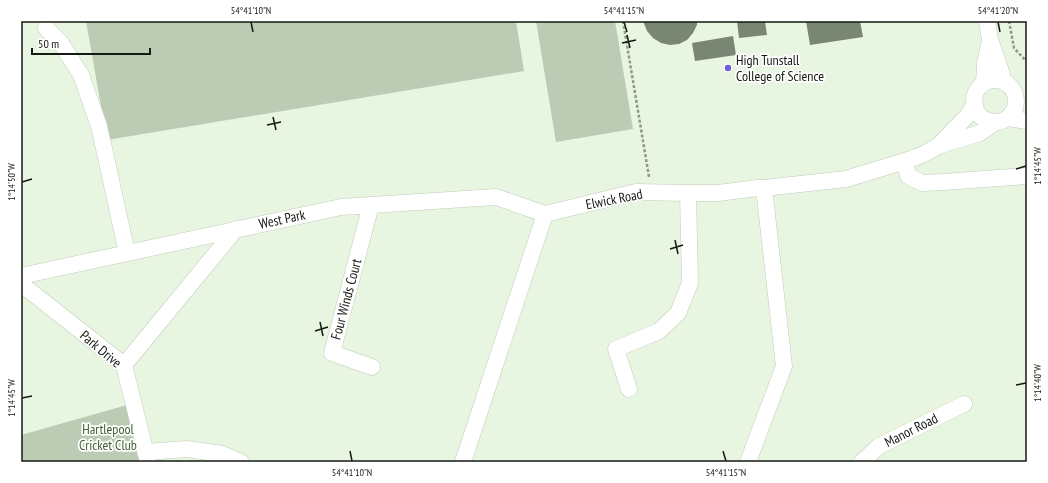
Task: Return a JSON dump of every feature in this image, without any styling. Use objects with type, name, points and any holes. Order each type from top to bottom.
[{"type":"street","name":"Elwick Road","points":[[545,214],[636,192],[718,193],[846,179],[905,161],[924,154],[938,146],[980,133],[1012,114],[1016,102],[1016,96],[1008,86],[990,40],[987,21]]},
{"type":"street","points":[[46,28],[61,43],[81,76],[98,126],[127,253]]},
{"type":"street","name":"Elwick Road","points":[[938,146],[968,115],[975,104],[974,98],[976,92],[984,83],[985,64],[990,40]]},
{"type":"street","points":[[984,83],[990,80],[997,80],[1027,99]]},
{"type":"street","points":[[975,104],[976,110],[980,115],[984,119],[990,121],[1027,121]]},
{"type":"street","points":[[905,161],[908,176],[922,183],[1027,176]]},
{"type":"street","points":[[748,462],[784,366],[764,188]]},
{"type":"street","points":[[629,389],[616,349],[659,331],[678,313],[690,284],[688,193]]},
{"type":"street","name":"West Park","points":[[21,276],[341,207],[496,197],[545,214]]},
{"type":"street","name":"Four Winds Court","points":[[371,205],[332,353],[372,367]]},
{"type":"street","points":[[463,462],[545,214]]},
{"type":"street","points":[[124,366],[236,229]]},
{"type":"street","name":"Park Drive","points":[[21,284],[124,366],[147,457]]},
{"type":"street","name":"Manor Road","points":[[862,462],[879,446],[964,404]]},
{"type":"street","points":[[147,457],[187,449],[222,454],[240,462]]},
{"type":"path","points":[[623,21],[649,180]]},
{"type":"path","points":[[1009,21],[1014,48],[1027,62]]},
{"type":"green space","points":[[86,21],[516,21],[524,71],[107,140]]},
{"type":"green space","points":[[536,21],[615,21],[633,129],[556,142]]},
{"type":"green space","name":"Hartlepool Cricket Club","points":[[127,405],[141,462],[21,462],[21,435]]},
{"type":"building","points":[[643,21],[697,21],[697,25],[687,40],[679,44],[670,45],[661,43],[653,38],[647,31]]},
{"type":"building","points":[[737,21],[765,21],[767,35],[739,38]]},
{"type":"building","points":[[806,21],[860,21],[863,37],[810,45]]},
{"type":"building","points":[[733,36],[736,55],[695,61],[692,43]]},
{"type":"place","name":"High Tunstall College of Science","points":[[728,68]]}]
